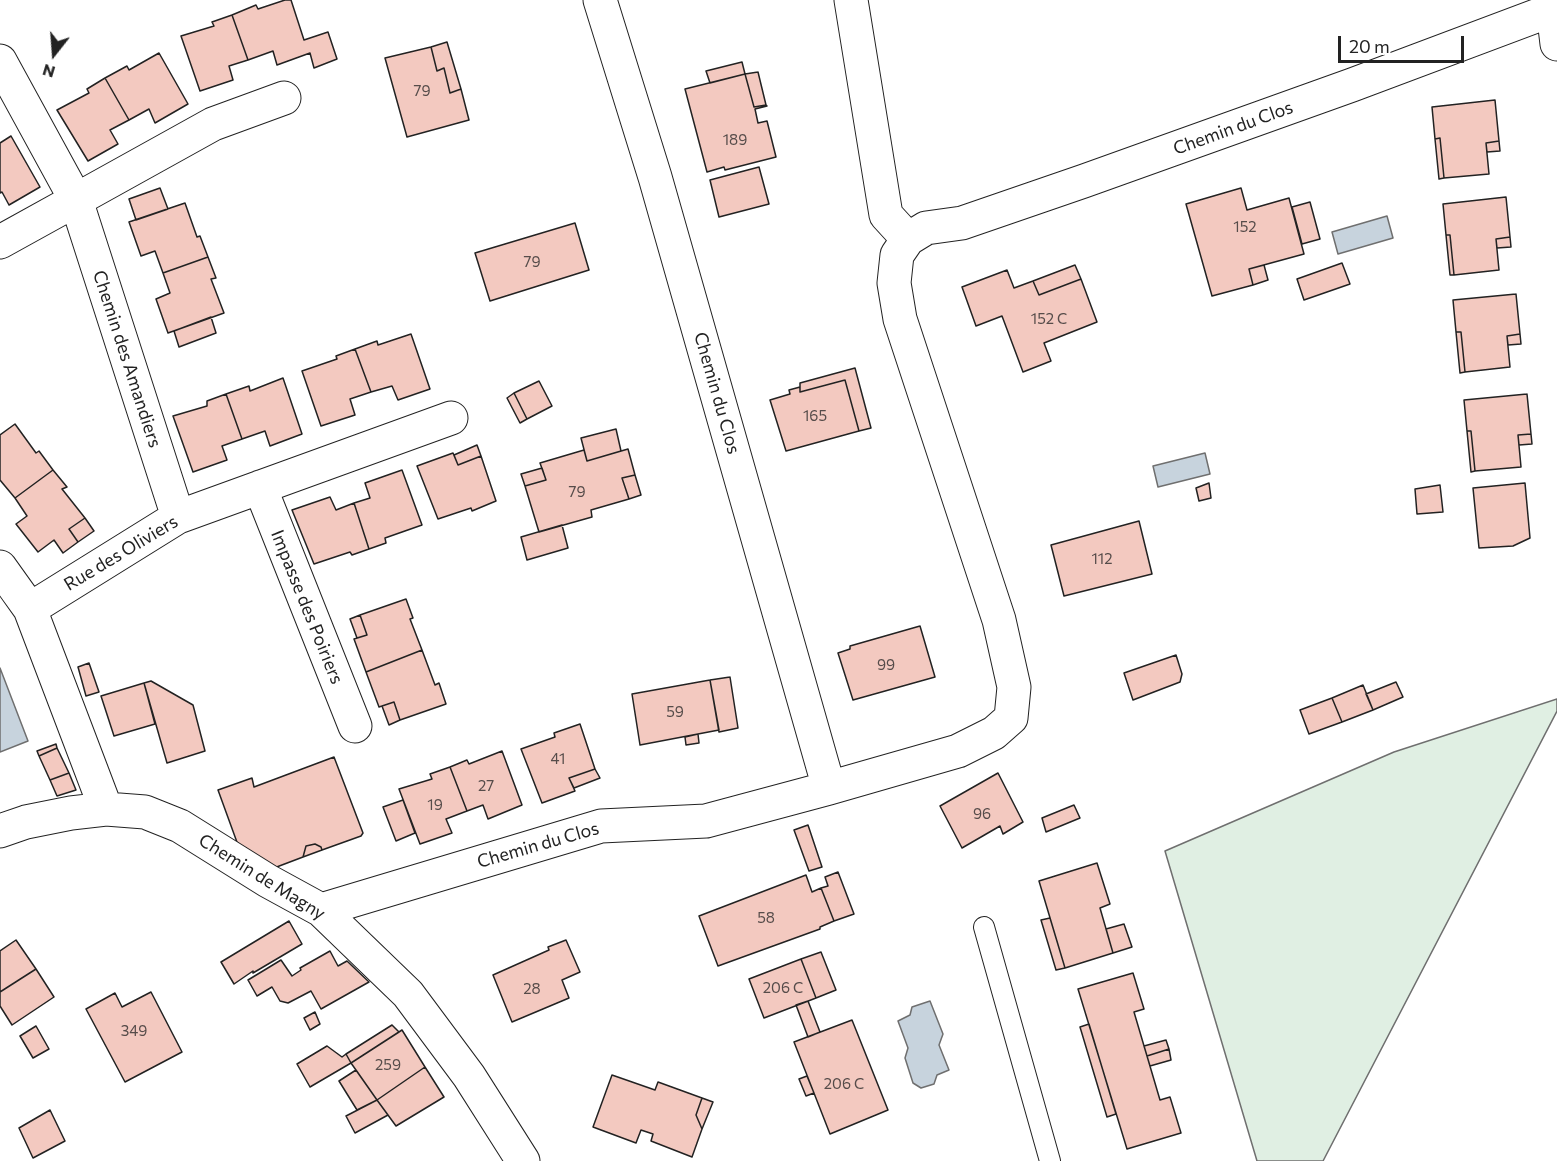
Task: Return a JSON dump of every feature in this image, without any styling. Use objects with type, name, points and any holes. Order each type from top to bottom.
[{"type":"street","name":"Chemin du Clos","points":[[600,0],[655,177],[829,788]]},
{"type":"street","points":[[851,0],[886,215],[908,239]]},
{"type":"street","name":"Chemin du Clos","points":[[321,910],[601,826],[706,821],[958,751],[994,733],[1011,718],[1014,687],[999,621],[900,318],[894,283],[897,255],[908,239],[926,228],[962,223],[1084,181],[1555,9]]},
{"type":"street","points":[[1555,9],[1557,44]]},
{"type":"street","name":"Chemin des Amandiers","points":[[0,61],[76,200],[178,518]]},
{"type":"street","points":[[0,242],[213,124],[284,98]]},
{"type":"street","name":"Rue des Oliviers","points":[[30,609],[178,518],[451,418]]},
{"type":"street","name":"Impasse des Poiriers","points":[[260,487],[355,726]]},
{"type":"street","points":[[0,567],[30,609],[106,809]]},
{"type":"street","name":"Chemin de Magny","points":[[0,831],[26,822],[71,813],[106,809],[145,812],[180,826],[268,881],[321,910],[408,994],[469,1076],[523,1161]]},
{"type":"lane","points":[[984,927],[1050,1161]]},
{"type":"green space","points":[[1557,699],[1557,711],[1323,1161],[1257,1161],[1165,851],[1394,752]]},
{"type":"shaded area","points":[[1387,216],[1393,238],[1338,254],[1332,232]]},
{"type":"shaded area","points":[[1205,453],[1210,474],[1158,487],[1153,466]]},
{"type":"shaded area","points":[[0,668],[28,741],[0,752]]},
{"type":"shaded area","points":[[930,1001],[943,1034],[939,1045],[949,1070],[937,1075],[934,1084],[921,1088],[913,1083],[905,1058],[908,1048],[898,1021],[910,1015],[912,1007]]},
{"type":"building","points":[[291,0],[304,40],[328,32],[337,59],[314,68],[310,53],[277,65],[273,51],[248,60],[232,15],[256,5],[258,9]]},
{"type":"building","points":[[232,15],[248,60],[229,66],[233,80],[200,91],[181,36],[214,26],[212,22]]},
{"type":"building","points":[[447,42],[461,89],[450,93],[444,68],[437,71],[431,47]]},
{"type":"building","points":[[431,47],[437,71],[444,68],[450,93],[461,89],[469,120],[407,137],[385,58]]},
{"type":"building","points":[[159,53],[188,104],[155,123],[149,109],[129,120],[105,78],[127,66],[129,70]]},
{"type":"building","points":[[742,62],[745,74],[710,83],[706,71]]},
{"type":"building","points":[[758,72],[766,105],[754,107],[745,74]]},
{"type":"building","points":[[745,74],[754,107],[767,106],[755,109],[758,123],[767,121],[776,157],[725,170],[724,167],[707,172],[685,89]]},
{"type":"building","points":[[105,78],[129,120],[110,130],[118,144],[88,161],[57,110],[89,93],[87,89]]},
{"type":"building","points":[[1495,100],[1499,141],[1486,143],[1489,174],[1444,178],[1440,138],[1435,139],[1432,107]]},
{"type":"building","points":[[11,136],[40,187],[9,205],[2,192],[0,193],[0,143]]},
{"type":"building","points":[[1440,138],[1444,178],[1439,179],[1435,139]]},
{"type":"building","points":[[1499,141],[1500,151],[1487,152],[1486,143]]},
{"type":"building","points":[[759,167],[769,204],[719,217],[710,180]]},
{"type":"building","points":[[160,188],[168,209],[136,220],[129,199]]},
{"type":"building","points":[[1241,188],[1247,210],[1289,198],[1304,254],[1249,269],[1253,285],[1212,296],[1186,204]]},
{"type":"building","points":[[1506,197],[1510,237],[1496,239],[1499,270],[1454,275],[1450,235],[1446,235],[1443,204]]},
{"type":"building","points":[[1310,202],[1320,239],[1302,244],[1292,207]]},
{"type":"building","points":[[185,203],[197,237],[200,236],[208,257],[163,273],[155,251],[141,256],[129,222]]},
{"type":"building","points":[[575,223],[589,270],[490,301],[475,253]]},
{"type":"building","points":[[1446,235],[1450,235],[1454,275],[1450,275]]},
{"type":"building","points":[[1510,237],[1511,247],[1497,248],[1496,239]]},
{"type":"building","points":[[208,257],[216,278],[211,279],[224,313],[168,333],[156,299],[170,293],[163,273]]},
{"type":"building","points":[[1342,263],[1350,284],[1304,300],[1297,279]]},
{"type":"building","points":[[1075,265],[1081,279],[1039,295],[1033,281]]},
{"type":"building","points":[[1264,265],[1268,280],[1253,285],[1249,269]]},
{"type":"building","points":[[1007,270],[1014,288],[1033,281],[1039,295],[1081,279],[1097,322],[1044,343],[1051,361],[1023,372],[1002,316],[976,326],[962,287]]},
{"type":"building","points":[[1516,294],[1520,334],[1507,336],[1510,367],[1465,372],[1461,332],[1456,332],[1453,300]]},
{"type":"building","points":[[211,317],[216,333],[179,347],[174,331]]},
{"type":"building","points":[[1456,332],[1461,332],[1465,372],[1460,373]]},
{"type":"building","points":[[411,334],[430,389],[398,400],[392,386],[371,392],[355,349],[377,341],[378,345]]},
{"type":"building","points":[[1520,334],[1521,344],[1508,345],[1507,336]]},
{"type":"building","points":[[355,349],[371,392],[350,399],[355,415],[321,426],[302,371],[337,359],[336,356]]},
{"type":"building","points":[[855,368],[871,428],[859,431],[845,380],[800,392],[800,383]]},
{"type":"building","points":[[283,378],[302,434],[270,446],[265,431],[242,439],[226,394],[249,386],[250,391]]},
{"type":"building","points":[[845,380],[859,431],[786,451],[770,400],[790,394],[789,390],[800,387],[800,392]]},
{"type":"building","points":[[539,381],[552,406],[527,419],[514,393]]},
{"type":"building","points":[[514,393],[527,419],[520,423],[507,398]]},
{"type":"building","points":[[226,394],[242,439],[222,446],[227,460],[193,472],[173,416],[207,406],[207,401]]},
{"type":"building","points":[[1527,394],[1531,434],[1518,435],[1521,467],[1475,471],[1471,431],[1467,431],[1464,400]]},
{"type":"building","points":[[15,424],[36,453],[39,451],[53,470],[15,498],[0,480],[0,435]]},
{"type":"building","points":[[616,429],[621,451],[587,461],[581,438]]},
{"type":"building","points":[[1467,431],[1471,431],[1475,471],[1471,472]]},
{"type":"building","points":[[1531,434],[1532,444],[1519,445],[1518,435]]},
{"type":"building","points":[[477,445],[481,456],[458,465],[454,455]]},
{"type":"building","points":[[628,449],[635,475],[622,478],[629,499],[591,510],[592,517],[539,532],[525,486],[546,480],[540,463],[584,450],[587,461]]},
{"type":"building","points":[[453,453],[458,465],[481,456],[496,501],[472,511],[471,508],[438,519],[417,466]]},
{"type":"building","points":[[542,468],[546,480],[525,486],[521,474]]},
{"type":"building","points":[[53,470],[67,487],[62,489],[85,518],[69,529],[78,542],[63,553],[54,540],[38,552],[16,524],[27,516],[15,498]]},
{"type":"building","points":[[402,470],[422,525],[385,538],[386,543],[369,549],[354,503],[370,498],[365,483]]},
{"type":"building","points":[[635,475],[641,495],[629,499],[622,478]]},
{"type":"building","points":[[1209,483],[1211,498],[1199,501],[1196,488]]},
{"type":"building","points":[[1525,483],[1530,538],[1513,546],[1479,548],[1473,488]]},
{"type":"building","points":[[1440,485],[1443,512],[1417,514],[1415,489]]},
{"type":"building","points":[[330,497],[336,510],[354,503],[369,549],[352,555],[350,552],[314,564],[292,510]]},
{"type":"building","points":[[85,518],[94,531],[78,542],[69,529]]},
{"type":"building","points":[[1139,521],[1152,574],[1064,596],[1051,545]]},
{"type":"building","points":[[562,525],[568,548],[527,560],[521,537]]},
{"type":"building","points":[[406,599],[413,618],[410,619],[422,650],[366,672],[354,639],[367,635],[360,615]]},
{"type":"building","points":[[360,615],[367,635],[357,638],[350,619]]},
{"type":"building","points":[[920,626],[935,677],[853,700],[838,653],[850,649],[850,646]]},
{"type":"building","points":[[422,650],[435,685],[439,683],[446,704],[400,720],[394,702],[379,707],[366,672]]},
{"type":"building","points":[[1176,655],[1182,674],[1180,682],[1133,700],[1124,673]]},
{"type":"building","points":[[89,663],[99,692],[86,696],[78,667]]},
{"type":"building","points":[[730,677],[738,728],[719,732],[710,680]]},
{"type":"building","points":[[710,680],[719,730],[640,745],[632,694]]},
{"type":"building","points":[[151,681],[193,705],[205,751],[167,763],[144,683]]},
{"type":"building","points":[[1396,682],[1403,697],[1373,710],[1366,694]]},
{"type":"building","points":[[144,683],[155,724],[114,736],[101,696]]},
{"type":"building","points":[[1363,685],[1373,710],[1342,722],[1332,698]]},
{"type":"building","points":[[1332,698],[1342,722],[1309,734],[1300,710]]},
{"type":"building","points":[[394,702],[400,720],[389,725],[382,706]]},
{"type":"building","points":[[580,724],[595,769],[569,778],[575,791],[542,803],[521,749],[555,737],[554,733]]},
{"type":"building","points":[[698,734],[699,743],[686,745],[685,737]]},
{"type":"building","points":[[56,744],[57,748],[39,756],[37,751]]},
{"type":"building","points":[[57,748],[69,773],[50,780],[39,756]]},
{"type":"building","points":[[502,751],[522,805],[488,819],[483,805],[467,811],[450,767],[467,760],[469,764]]},
{"type":"building","points":[[334,757],[363,833],[361,836],[322,850],[315,844],[306,846],[303,857],[274,868],[238,845],[218,790],[252,778],[254,787]]},
{"type":"building","points":[[450,767],[467,811],[446,819],[452,833],[420,844],[399,789],[432,779],[430,774]]},
{"type":"building","points":[[595,769],[600,778],[574,788],[569,778]]},
{"type":"building","points":[[69,773],[76,790],[57,796],[50,780]]},
{"type":"building","points":[[998,773],[1023,822],[1003,834],[1000,826],[962,848],[940,806]]},
{"type":"building","points":[[403,800],[415,833],[396,841],[383,807]]},
{"type":"building","points":[[1074,805],[1080,818],[1046,832],[1042,818]]},
{"type":"building","points":[[808,825],[822,867],[809,871],[794,830]]},
{"type":"building","points":[[315,844],[322,850],[303,857],[306,846]]},
{"type":"building","points":[[1097,863],[1110,904],[1100,908],[1113,953],[1065,968],[1039,881]]},
{"type":"building","points":[[838,872],[854,914],[834,921],[821,888],[828,886],[825,877]]},
{"type":"building","points":[[806,875],[812,892],[821,888],[834,921],[820,929],[718,966],[699,916]]},
{"type":"building","points":[[1050,918],[1065,968],[1056,970],[1041,920]]},
{"type":"building","points":[[289,921],[302,944],[234,984],[221,962]]},
{"type":"building","points":[[1124,924],[1132,947],[1113,953],[1106,929]]},
{"type":"building","points":[[16,940],[36,969],[0,992],[0,951]]},
{"type":"building","points":[[566,940],[580,972],[562,980],[569,998],[512,1022],[493,975]]},
{"type":"building","points":[[330,951],[338,966],[347,961],[369,982],[321,1009],[311,991],[288,1003],[280,1001],[272,987],[257,996],[248,980],[281,960],[292,976],[301,970],[300,968]]},
{"type":"building","points":[[821,952],[836,990],[816,998],[801,959]]},
{"type":"building","points":[[801,959],[816,998],[764,1018],[749,979]]},
{"type":"building","points":[[36,969],[54,997],[12,1025],[0,1006],[0,992]]},
{"type":"building","points":[[1133,973],[1144,1009],[1134,1012],[1160,1100],[1170,1097],[1181,1133],[1127,1149],[1078,989]]},
{"type":"building","points":[[151,992],[182,1052],[125,1082],[86,1009],[115,993],[122,1007]]},
{"type":"building","points":[[808,1001],[820,1032],[808,1037],[796,1005]]},
{"type":"building","points":[[315,1012],[320,1024],[310,1030],[304,1018]]},
{"type":"building","points":[[852,1020],[888,1110],[830,1134],[794,1042]]},
{"type":"building","points":[[1089,1024],[1116,1114],[1107,1117],[1080,1027]]},
{"type":"building","points":[[392,1025],[399,1032],[351,1063],[346,1054]]},
{"type":"building","points":[[36,1026],[49,1049],[33,1058],[20,1036]]},
{"type":"building","points":[[402,1030],[425,1067],[377,1100],[351,1063]]},
{"type":"building","points":[[1166,1040],[1169,1049],[1147,1056],[1144,1046]]},
{"type":"building","points":[[327,1046],[342,1057],[346,1054],[351,1063],[310,1087],[297,1064]]},
{"type":"building","points":[[1169,1049],[1171,1060],[1150,1066],[1147,1056]]},
{"type":"building","points":[[425,1067],[444,1097],[396,1126],[377,1100]]},
{"type":"building","points":[[356,1070],[377,1100],[357,1110],[339,1081]]},
{"type":"building","points":[[612,1075],[655,1090],[658,1082],[702,1098],[696,1115],[702,1129],[692,1157],[651,1141],[653,1134],[641,1130],[636,1143],[593,1127]]},
{"type":"building","points":[[807,1076],[814,1093],[806,1096],[799,1079]]},
{"type":"building","points":[[702,1098],[713,1102],[702,1129],[696,1115]]},
{"type":"building","points":[[377,1100],[388,1115],[355,1133],[346,1116]]},
{"type":"building","points":[[50,1110],[65,1141],[33,1158],[19,1128]]}]
